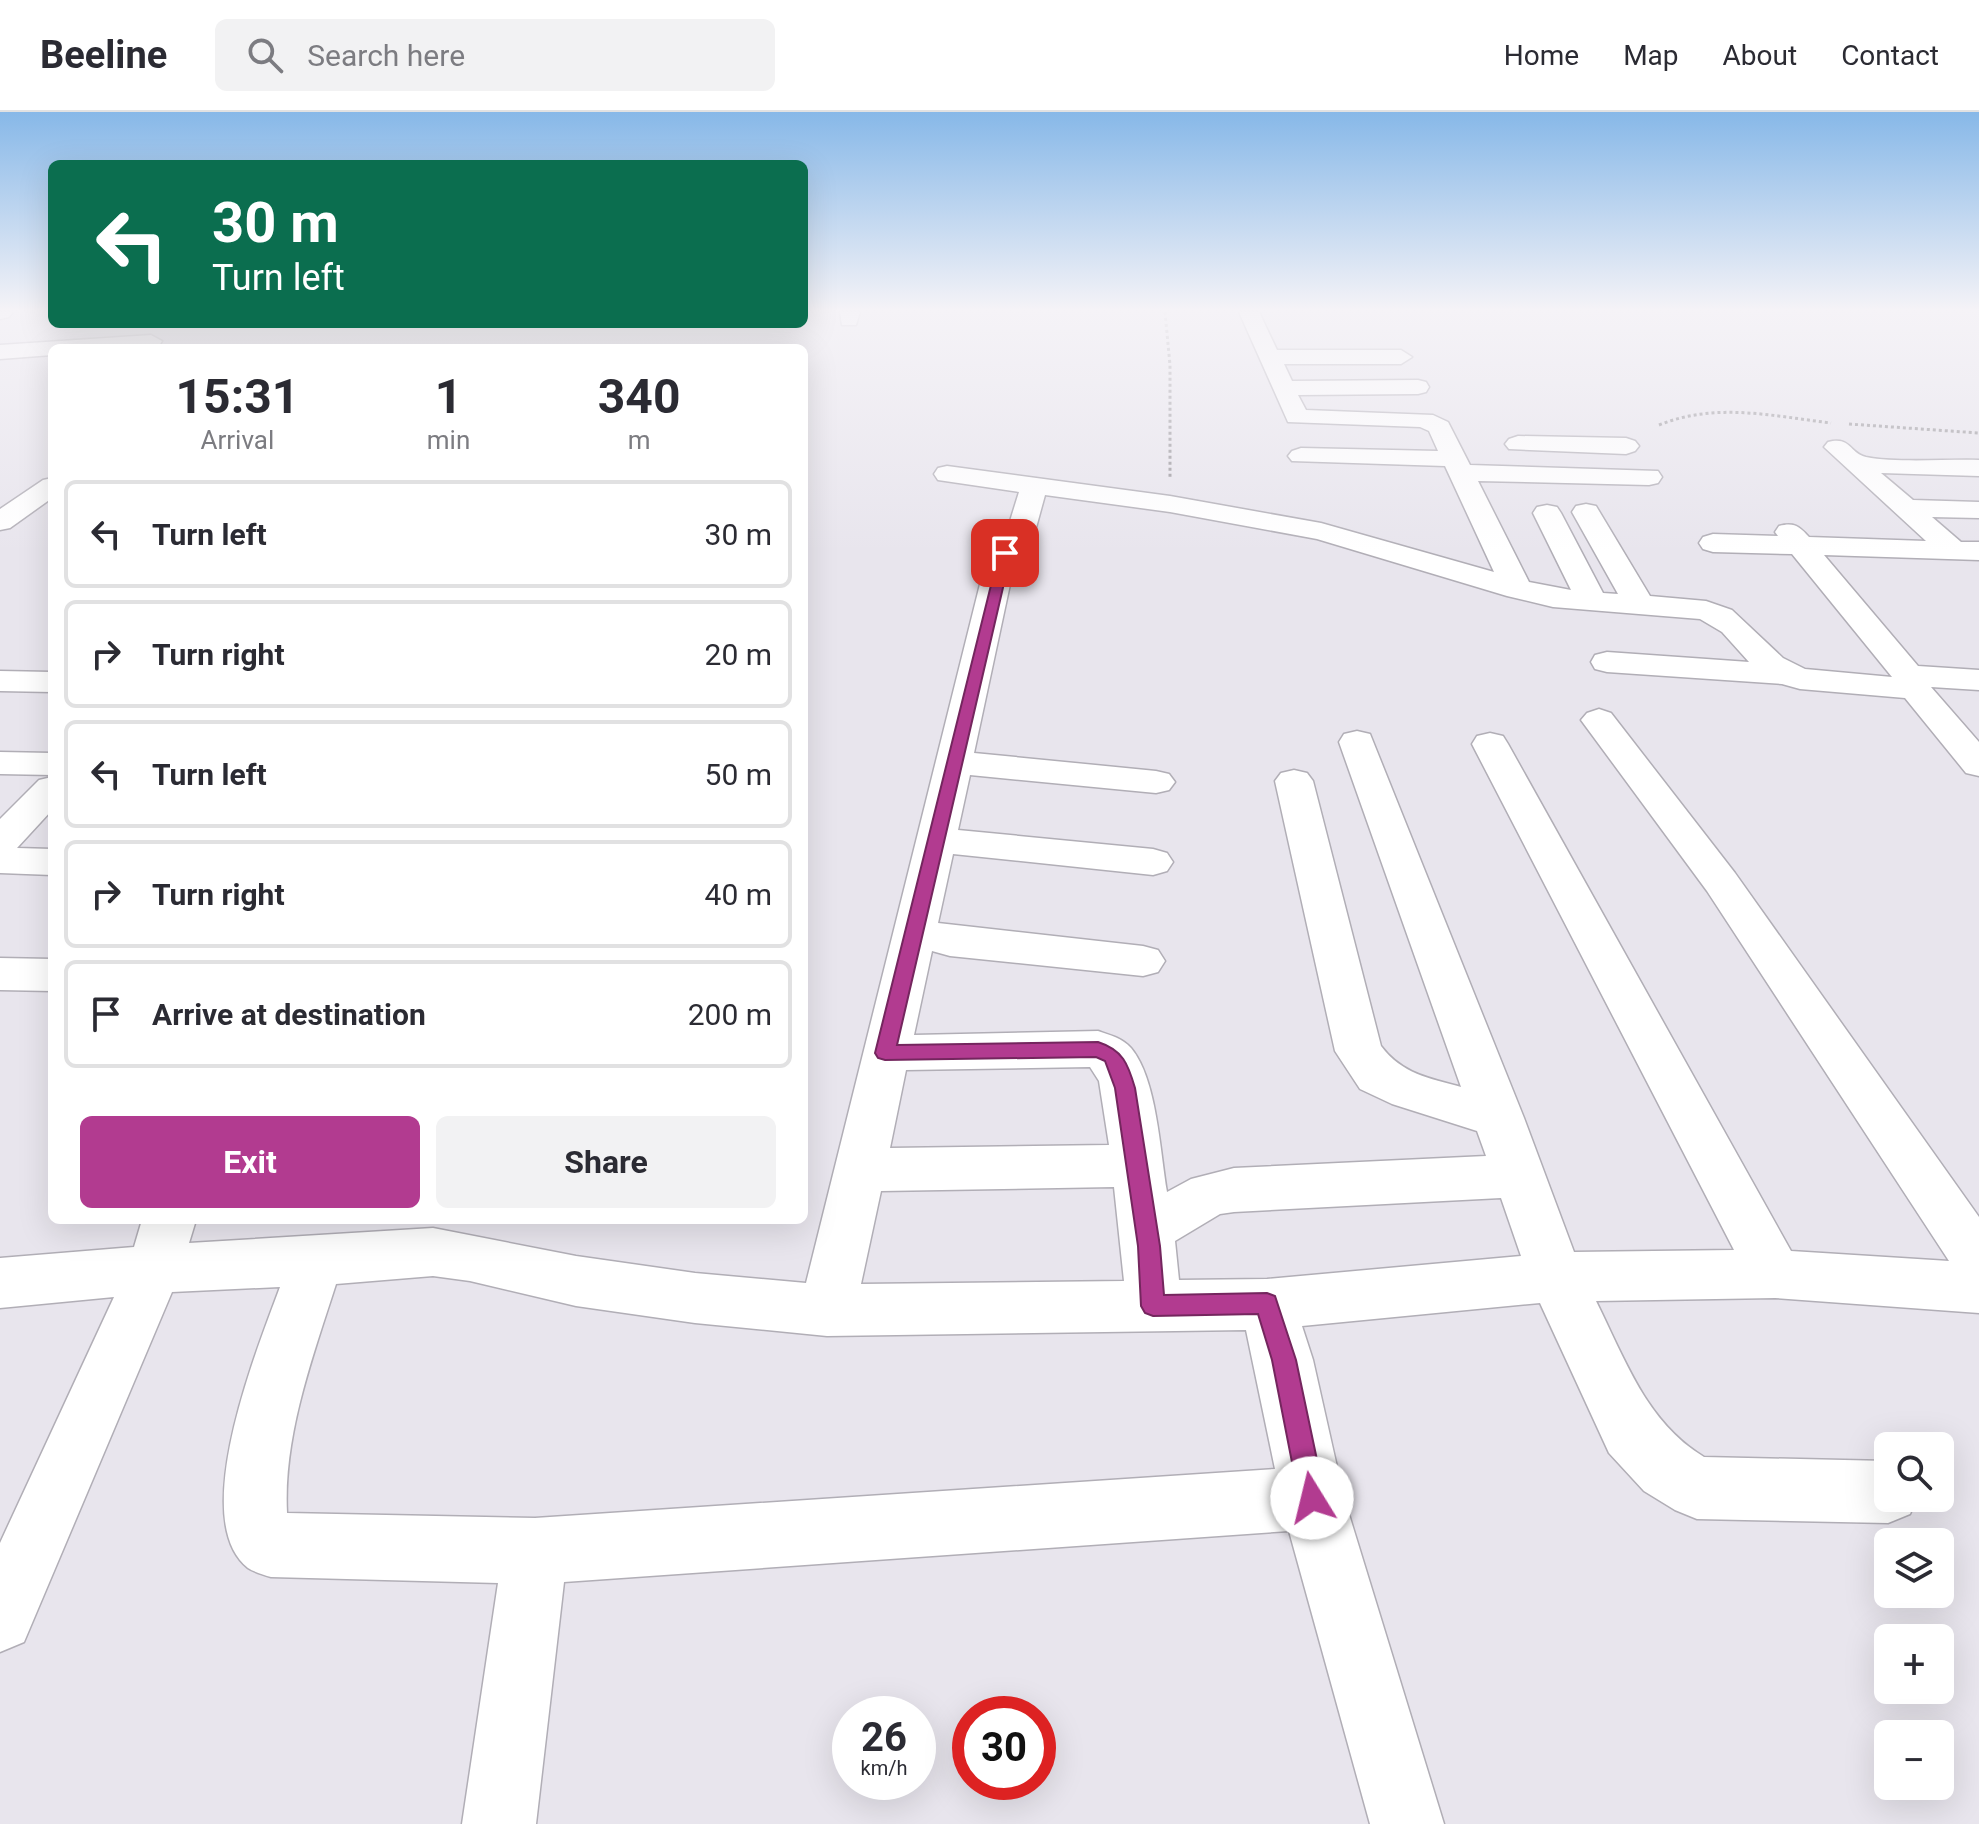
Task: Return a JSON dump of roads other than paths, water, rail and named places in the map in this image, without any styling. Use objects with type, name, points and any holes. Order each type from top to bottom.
[{"type":"street","points":[[1286,392],[1297,417],[1424,420],[1439,427],[1518,590]]},
{"type":"street","points":[[1966,551],[1905,508],[1843,440],[1979,468]]},
{"type":"street","points":[[1455,458],[1484,444],[1626,446]]},
{"type":"street","points":[[1301,456],[1455,458],[1649,477]]},
{"type":"street","points":[[947,474],[1170,504],[1321,531],[1553,598],[1706,610],[1724,615],[1734,623],[1768,665],[1782,674]]},
{"type":"street","points":[[827,1310],[1001,560],[1020,535],[1034,486]]},
{"type":"street","points":[[0,496],[43,492]]},
{"type":"street","points":[[0,522],[43,492]]},
{"type":"street","points":[[1905,508],[1979,510]]},
{"type":"street","points":[[1586,512],[1640,605]]},
{"type":"street","points":[[1547,513],[1592,601]]},
{"type":"street","points":[[1713,543],[1795,538],[1966,551]]},
{"type":"street","points":[[1795,538],[1979,765]]},
{"type":"street","points":[[1607,662],[1782,674],[1800,679],[1979,680]]},
{"type":"street","points":[[0,681],[48,682]]},
{"type":"street","points":[[1599,720],[1721,882],[1979,1261]]},
{"type":"street","points":[[1357,742],[1556,1277],[1630,1432],[1666,1469],[1697,1488],[1874,1492]]},
{"type":"street","points":[[1490,744],[1775,1274]]},
{"type":"street","points":[[953,762],[1156,782]]},
{"type":"street","points":[[0,763],[48,764]]},
{"type":"street","points":[[1294,781],[1359,1051],[1377,1076],[1409,1091],[1499,1118]]},
{"type":"street","points":[[0,842],[48,792]]},
{"type":"street","points":[[935,840],[1153,862]]},
{"type":"street","points":[[0,860],[48,862]]},
{"type":"street","points":[[914,931],[950,941],[1143,961]]},
{"type":"street","points":[[0,974],[48,975]]},
{"type":"street","points":[[885,1053],[1098,1049],[1111,1055],[1123,1077],[1147,1230],[1153,1306]]},
{"type":"street","points":[[859,1170],[1137,1166]]},
{"type":"street","points":[[1147,1230],[1209,1194],[1234,1190],[1519,1176]]},
{"type":"street","points":[[0,1283],[162,1244],[307,1262],[433,1252],[590,1283],[695,1298],[827,1310],[1267,1304],[1556,1277],[1775,1274],[1979,1288]]},
{"type":"street","points":[[0,1618],[162,1244]]},
{"type":"street","points":[[307,1262],[311,1277],[282,1362],[255,1471],[255,1523],[271,1545],[535,1551],[1312,1498]]},
{"type":"street","points":[[1267,1304],[1284,1360],[1312,1498],[1407,1824]]},
{"type":"street","points":[[499,1824],[535,1551]]}]
